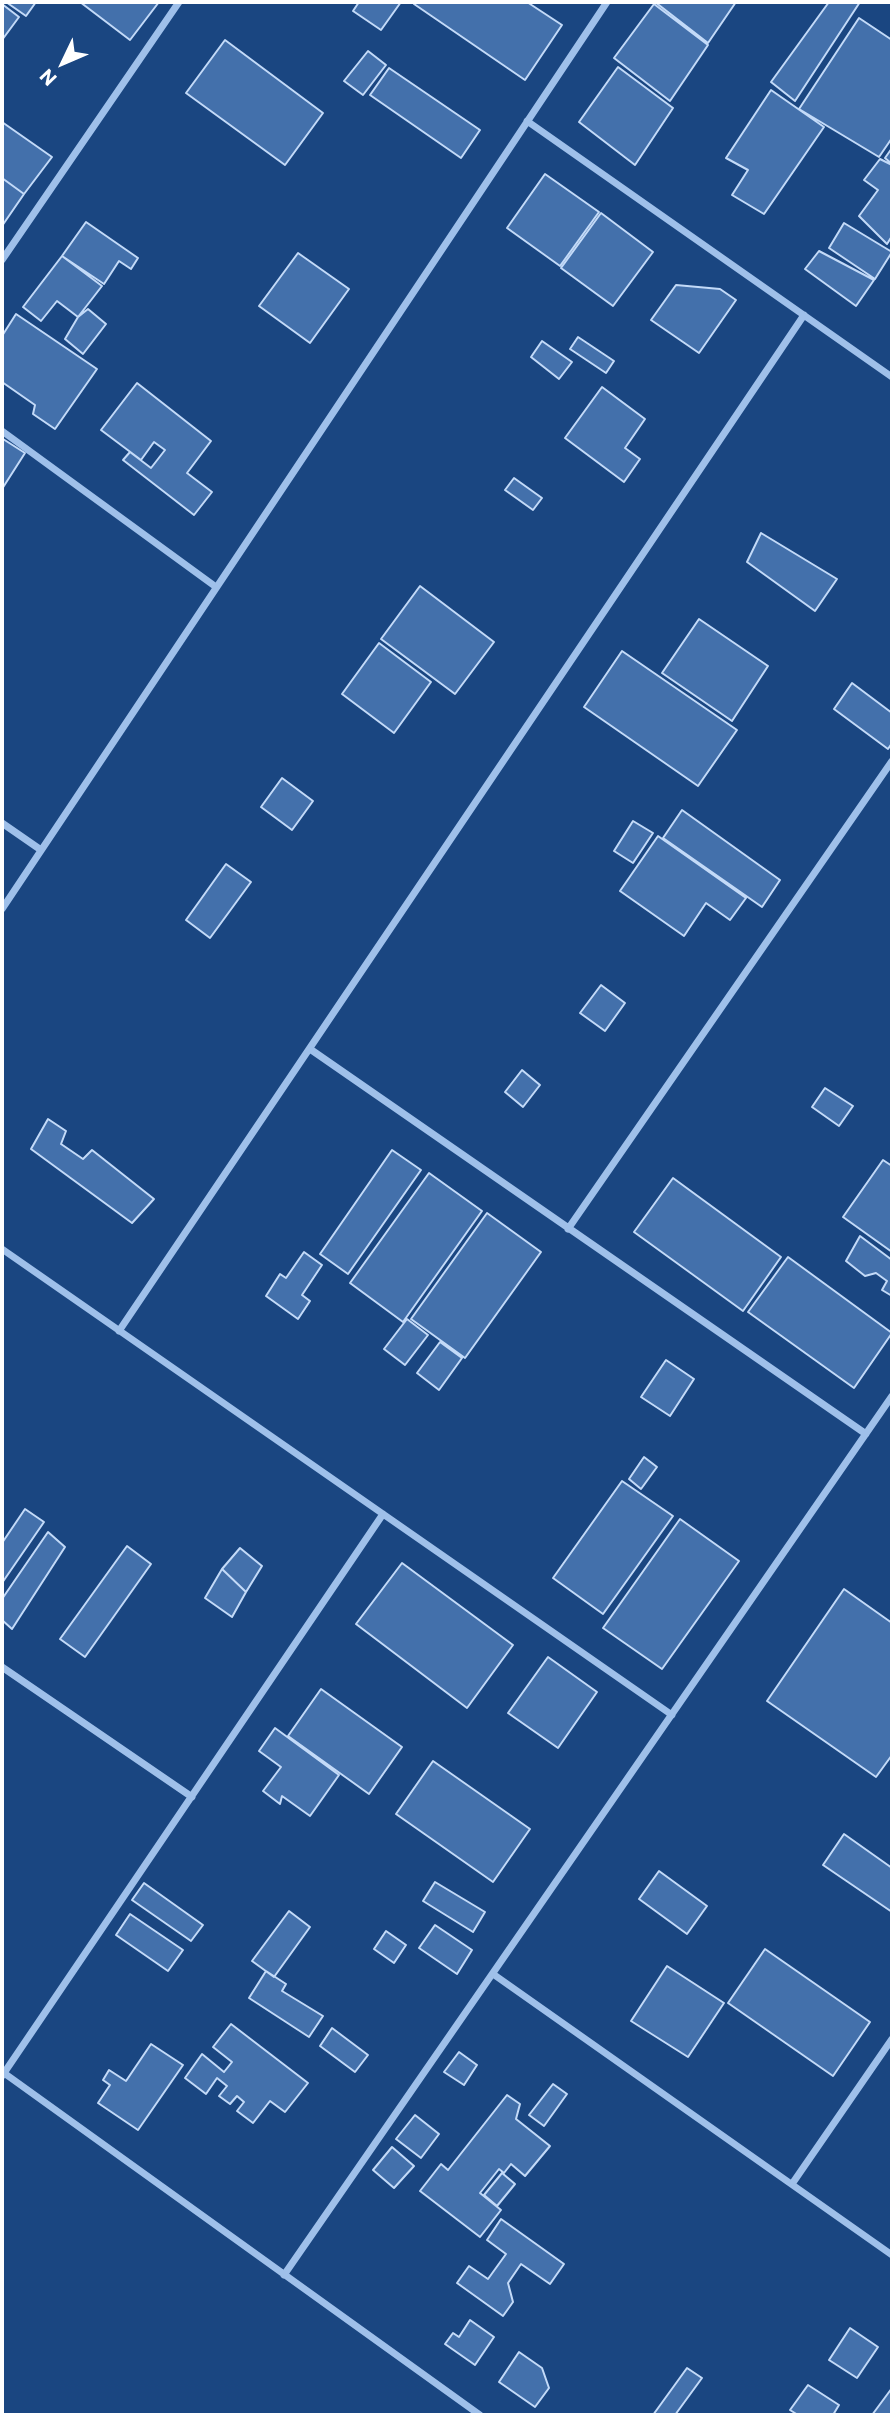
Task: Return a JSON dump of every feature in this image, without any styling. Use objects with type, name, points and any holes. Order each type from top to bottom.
[{"type":"street","points":[[2,260],[179,2]]},
{"type":"street","points":[[2,909],[607,2]]},
{"type":"street","points":[[527,121],[892,377]]},
{"type":"street","points":[[119,1331],[804,315]]},
{"type":"street","points":[[2,431],[216,587]]},
{"type":"street","points":[[568,1229],[892,761]]},
{"type":"street","points":[[2,823],[41,850]]},
{"type":"street","points":[[310,1049],[866,1434]]},
{"type":"street","points":[[2,1249],[672,1715]]},
{"type":"street","points":[[284,2275],[892,1396]]},
{"type":"street","points":[[383,1514],[3,2075],[480,2415]]},
{"type":"street","points":[[2,1667],[192,1797]]},
{"type":"street","points":[[493,1974],[892,2255]]},
{"type":"street","points":[[792,2184],[892,2039]]},
{"type":"building","points":[[6,2],[36,2],[26,16]]},
{"type":"building","points":[[80,2],[159,2],[130,40]]},
{"type":"building","points":[[359,2],[401,2],[381,30],[353,11]]},
{"type":"building","points":[[527,2],[562,25],[525,80],[414,4]]},
{"type":"building","points":[[655,2],[736,2],[708,43]]},
{"type":"building","points":[[829,2],[860,2],[795,101],[771,82]]},
{"type":"building","points":[[2,4],[19,17],[2,40]]},
{"type":"building","points":[[654,4],[708,45],[670,101],[614,58]]},
{"type":"building","points":[[859,18],[892,40],[892,138],[879,157],[799,109]]},
{"type":"building","points":[[225,40],[323,113],[285,165],[186,93]]},
{"type":"building","points":[[368,51],[386,65],[363,95],[344,81]]},
{"type":"building","points":[[618,67],[673,108],[635,165],[579,122]]},
{"type":"building","points":[[389,68],[480,130],[461,158],[370,95]]},
{"type":"building","points":[[771,90],[824,127],[764,214],[732,195],[748,170],[726,158]]},
{"type":"building","points":[[2,122],[52,157],[24,194],[2,178]]},
{"type":"building","points":[[892,148],[892,164],[885,158]]},
{"type":"building","points":[[880,159],[892,165],[892,236],[887,244],[859,216],[878,190],[864,180]]},
{"type":"building","points":[[545,174],[599,212],[560,266],[507,228]]},
{"type":"building","points":[[2,178],[24,194],[2,226]]},
{"type":"building","points":[[601,213],[653,252],[613,306],[561,268]]},
{"type":"building","points":[[86,222],[138,258],[131,269],[119,261],[104,284],[62,256]]},
{"type":"building","points":[[844,223],[892,252],[875,279],[829,248]]},
{"type":"building","points":[[819,251],[874,280],[856,306],[805,269]]},
{"type":"building","points":[[298,253],[349,289],[310,343],[259,306]]},
{"type":"building","points":[[62,256],[102,286],[78,317],[57,301],[41,321],[23,307]]},
{"type":"building","points":[[676,285],[720,289],[736,300],[699,353],[651,320]]},
{"type":"building","points":[[88,309],[106,324],[83,354],[65,339],[78,317]]},
{"type":"building","points":[[16,314],[97,369],[55,429],[33,414],[35,405],[2,382],[2,336]]},
{"type":"building","points":[[578,337],[614,361],[606,373],[570,349]]},
{"type":"building","points":[[542,341],[572,362],[559,379],[531,357]]},
{"type":"building","points":[[137,383],[211,441],[187,473],[212,492],[194,515],[123,460],[130,452],[151,468],[165,450],[154,442],[141,460],[101,430]]},
{"type":"building","points":[[602,387],[645,419],[625,448],[640,459],[624,482],[565,438]]},
{"type":"building","points":[[2,440],[25,453],[2,489]]},
{"type":"building","points":[[514,478],[542,498],[533,510],[505,490]]},
{"type":"building","points":[[761,533],[837,579],[815,611],[747,562]]},
{"type":"building","points":[[420,586],[494,642],[455,694],[381,639]]},
{"type":"building","points":[[699,619],[768,666],[732,721],[662,673]]},
{"type":"building","points":[[379,643],[431,682],[394,733],[342,694]]},
{"type":"building","points":[[622,651],[737,730],[698,786],[584,707]]},
{"type":"building","points":[[852,683],[892,713],[892,743],[888,749],[834,709]]},
{"type":"building","points":[[282,778],[313,801],[292,830],[261,807]]},
{"type":"building","points":[[682,810],[780,880],[762,907],[663,838]]},
{"type":"building","points":[[633,821],[653,833],[633,863],[614,851]]},
{"type":"building","points":[[658,836],[746,898],[730,920],[706,903],[684,936],[620,891]]},
{"type":"building","points":[[226,864],[251,882],[210,938],[186,920]]},
{"type":"building","points":[[601,985],[625,1003],[605,1031],[580,1013]]},
{"type":"building","points":[[522,1070],[540,1085],[523,1107],[505,1092]]},
{"type":"building","points":[[825,1088],[853,1106],[839,1126],[812,1107]]},
{"type":"building","points":[[48,1119],[66,1131],[61,1144],[83,1159],[92,1150],[154,1199],[132,1223],[31,1149]]},
{"type":"building","points":[[392,1150],[421,1170],[348,1274],[320,1254]]},
{"type":"building","points":[[883,1160],[892,1166],[892,1252],[843,1217]]},
{"type":"building","points":[[429,1173],[482,1211],[403,1322],[350,1283]]},
{"type":"building","points":[[673,1178],[781,1257],[743,1311],[634,1232]]},
{"type":"building","points":[[487,1213],[541,1252],[465,1358],[411,1319]]},
{"type":"building","points":[[860,1236],[892,1260],[892,1296],[882,1290],[887,1281],[876,1273],[865,1276],[846,1261]]},
{"type":"building","points":[[304,1252],[322,1265],[302,1295],[310,1301],[298,1319],[266,1296],[280,1274],[286,1278]]},
{"type":"building","points":[[788,1257],[892,1333],[854,1388],[748,1312]]},
{"type":"building","points":[[407,1319],[428,1335],[405,1365],[384,1349]]},
{"type":"building","points":[[440,1342],[462,1358],[439,1390],[417,1373]]},
{"type":"building","points":[[666,1360],[694,1379],[670,1416],[641,1397]]},
{"type":"building","points":[[644,1457],[657,1467],[641,1489],[629,1479]]},
{"type":"building","points":[[622,1481],[673,1516],[603,1614],[553,1578]]},
{"type":"building","points":[[25,1509],[44,1522],[2,1583],[2,1543]]},
{"type":"building","points":[[680,1519],[739,1561],[662,1669],[603,1628]]},
{"type":"building","points":[[48,1532],[65,1547],[12,1629],[2,1620],[2,1599]]},
{"type":"building","points":[[127,1546],[151,1564],[85,1657],[60,1639]]},
{"type":"building","points":[[240,1548],[262,1566],[246,1592],[222,1569]]},
{"type":"building","points":[[402,1563],[513,1645],[467,1708],[356,1624]]},
{"type":"building","points":[[222,1569],[246,1592],[232,1617],[205,1598]]},
{"type":"building","points":[[844,1589],[892,1623],[892,1755],[876,1777],[767,1701]]},
{"type":"building","points":[[548,1657],[597,1692],[558,1748],[508,1713]]},
{"type":"building","points":[[321,1689],[402,1747],[369,1794],[288,1736]]},
{"type":"building","points":[[275,1728],[339,1775],[310,1816],[282,1796],[280,1804],[263,1791],[281,1767],[259,1751]]},
{"type":"building","points":[[433,1761],[530,1829],[493,1882],[396,1814]]},
{"type":"building","points":[[844,1834],[892,1868],[892,1912],[823,1865]]},
{"type":"building","points":[[659,1871],[707,1906],[687,1934],[639,1899]]},
{"type":"building","points":[[435,1882],[485,1912],[473,1932],[423,1901]]},
{"type":"building","points":[[144,1883],[203,1925],[191,1941],[132,1900]]},
{"type":"building","points":[[289,1911],[310,1927],[274,1977],[252,1961]]},
{"type":"building","points":[[130,1914],[183,1950],[168,1971],[116,1935]]},
{"type":"building","points":[[435,1925],[472,1950],[457,1974],[419,1948]]},
{"type":"building","points":[[386,1931],[406,1945],[394,1963],[374,1949]]},
{"type":"building","points":[[765,1949],[870,2022],[833,2076],[728,2003]]},
{"type":"building","points":[[667,1966],[724,2003],[688,2057],[631,2021]]},
{"type":"building","points":[[266,1971],[286,1984],[282,1991],[323,2016],[309,2037],[249,1998]]},
{"type":"building","points":[[231,2024],[308,2083],[285,2112],[270,2101],[253,2123],[237,2111],[244,2102],[237,2096],[230,2104],[219,2096],[227,2086],[217,2078],[206,2094],[185,2078],[202,2054],[224,2072],[232,2062],[213,2047]]},
{"type":"building","points":[[332,2028],[368,2055],[355,2072],[320,2046]]},
{"type":"building","points":[[151,2044],[183,2065],[138,2130],[98,2103],[110,2085],[103,2080],[109,2070],[126,2081]]},
{"type":"building","points":[[459,2052],[477,2065],[464,2085],[444,2072]]},
{"type":"building","points":[[553,2084],[567,2094],[544,2126],[529,2115]]},
{"type":"building","points":[[507,2095],[520,2104],[516,2119],[550,2146],[525,2176],[511,2164],[504,2173],[499,2169],[480,2193],[501,2210],[480,2237],[420,2191],[441,2164],[448,2170]]},
{"type":"building","points":[[415,2115],[439,2134],[421,2158],[396,2139]]},
{"type":"building","points":[[392,2147],[414,2166],[394,2188],[373,2170]]},
{"type":"building","points":[[502,2173],[515,2184],[497,2206],[484,2195]]},
{"type":"building","points":[[501,2219],[564,2264],[550,2284],[521,2264],[508,2283],[513,2302],[503,2316],[457,2283],[469,2266],[488,2279],[506,2254],[487,2240]]},
{"type":"building","points":[[470,2320],[494,2337],[475,2365],[445,2344],[453,2333],[459,2337]]},
{"type":"building","points":[[850,2328],[878,2347],[857,2378],[829,2360]]},
{"type":"building","points":[[519,2352],[542,2368],[549,2388],[535,2407],[499,2382]]},
{"type":"building","points":[[687,2368],[702,2378],[675,2415],[653,2415]]},
{"type":"building","points":[[808,2385],[839,2405],[833,2415],[798,2415],[790,2410]]},
{"type":"building","points":[[892,2388],[892,2415],[872,2415]]}]
